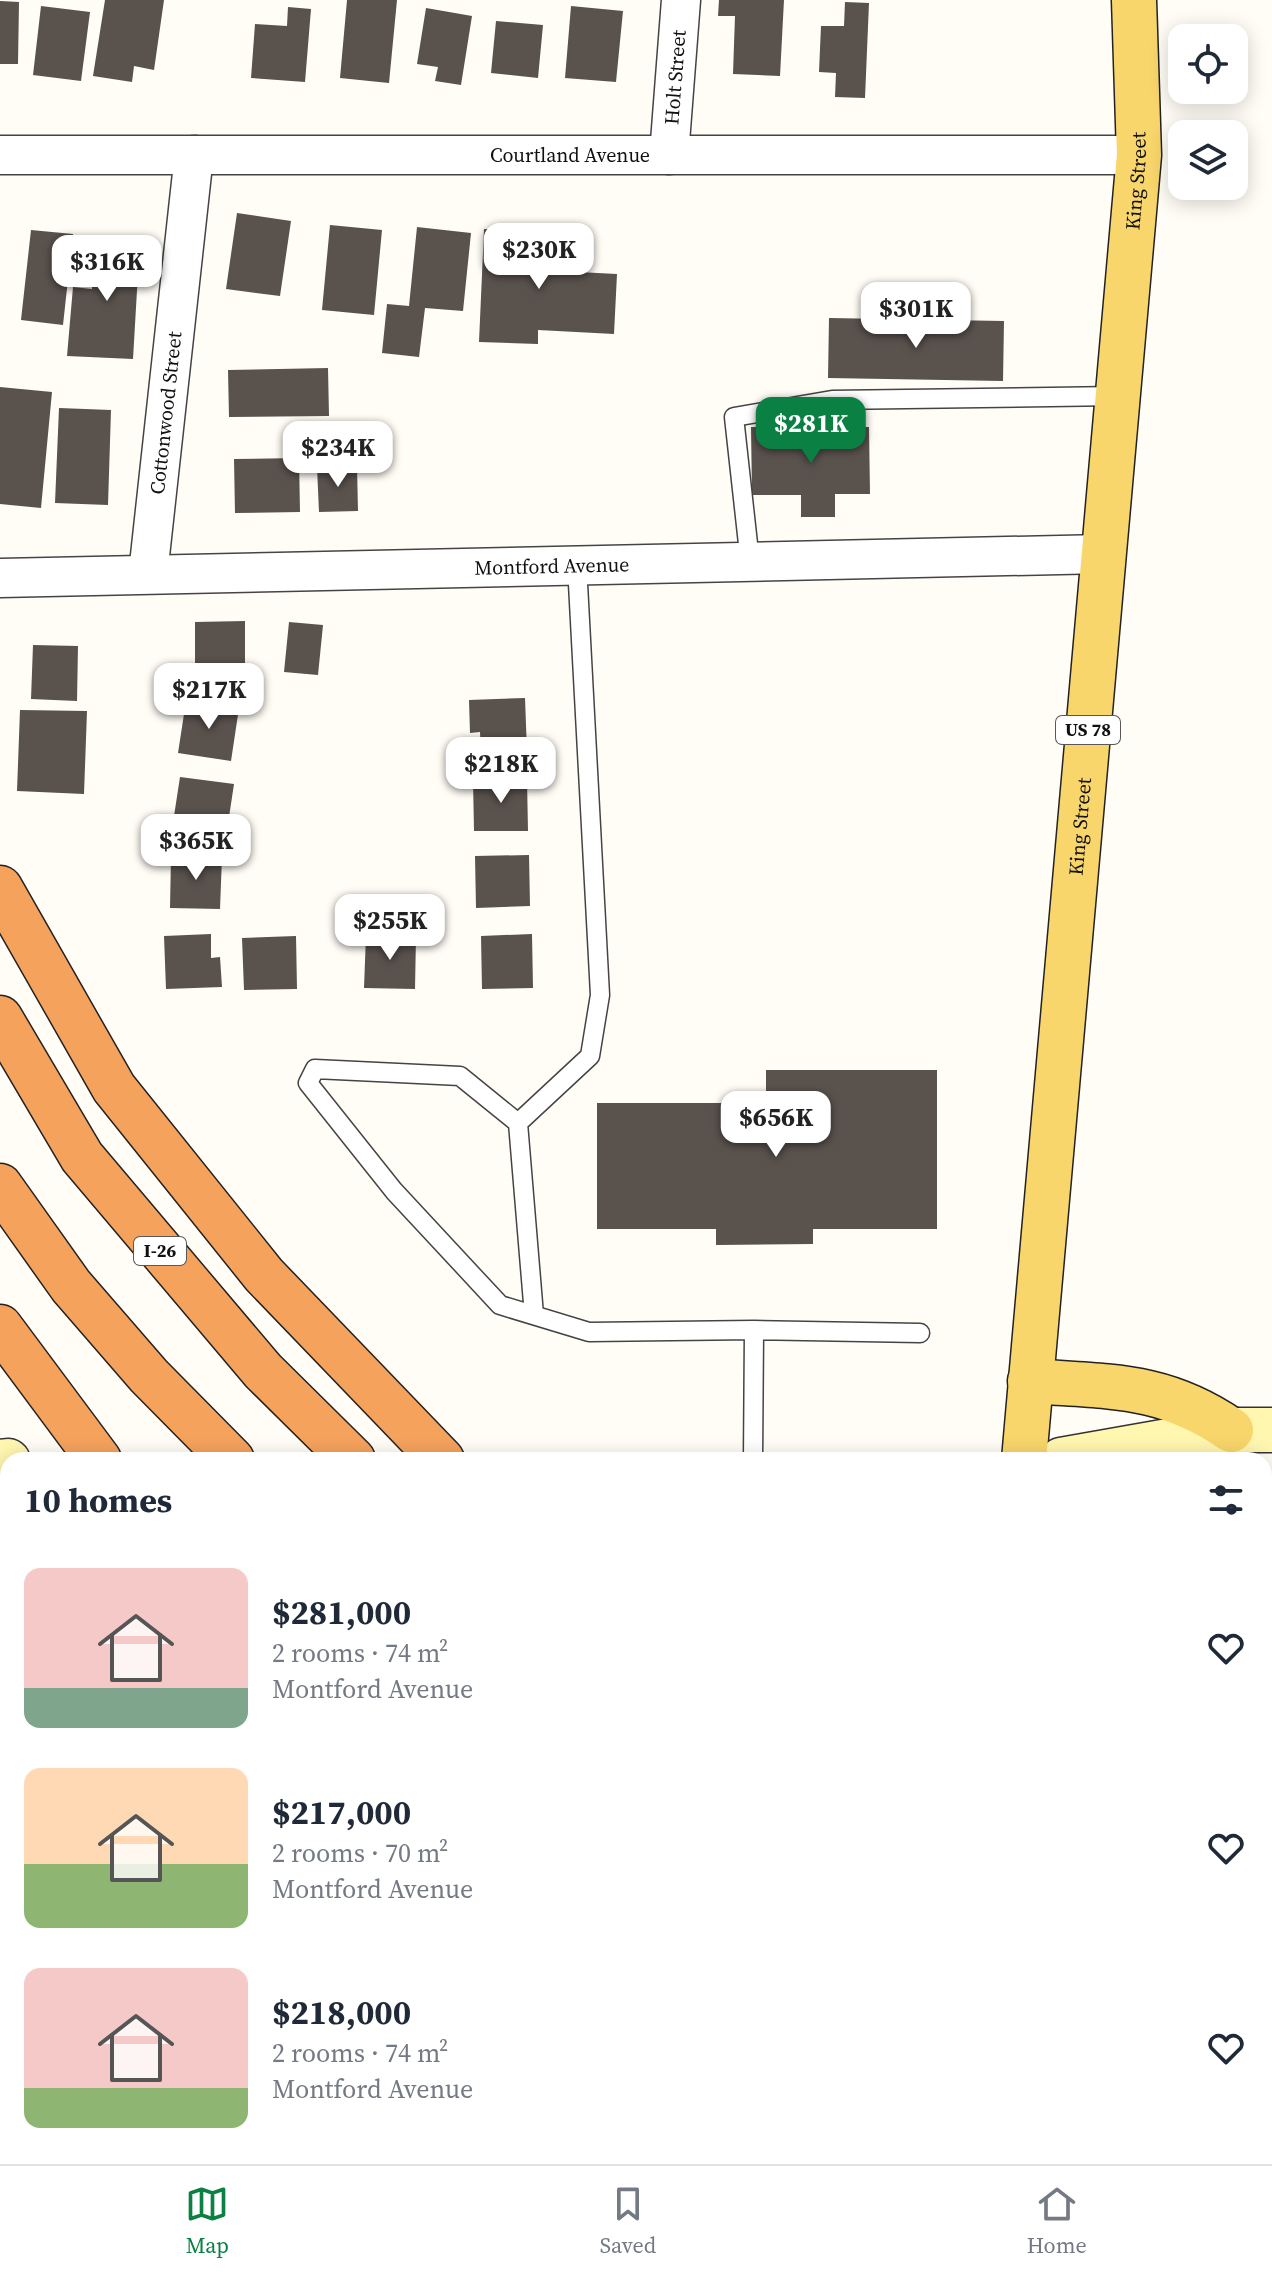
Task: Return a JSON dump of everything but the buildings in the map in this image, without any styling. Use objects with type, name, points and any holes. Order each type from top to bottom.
[{"type":"highway","points":[[0,888],[114,1088],[264,1275],[435,1452]]},
{"type":"highway","name":"I-26","points":[[0,1018],[82,1157],[263,1371],[345,1452]]},
{"type":"highway","points":[[0,1186],[71,1286],[149,1376],[224,1452]]},
{"type":"highway","points":[[0,1327],[93,1452]]},
{"type":"main road","name":"King Street","points":[[1025,1452],[1139,155],[1134,0]]},
{"type":"main road","points":[[1030,1381],[1146,1390],[1252,1430]]},
{"type":"main road","points":[[1112,1452],[1252,1430]]},
{"type":"street","name":"Holt Street","points":[[669,155],[681,0]]},
{"type":"street","name":"Courtland Avenue","points":[[0,155],[1139,155]]},
{"type":"street","name":"Cottonwood Street","points":[[148,574],[194,155]]},
{"type":"street","name":"Montford Avenue","points":[[0,578],[1104,554]]},
{"type":"lane","points":[[750,562],[734,417],[832,400],[1118,396]]},
{"type":"lane","points":[[518,1123],[590,1056],[600,995],[577,565]]},
{"type":"lane","points":[[534,1315],[518,1123],[460,1076],[315,1069],[308,1083],[394,1191],[500,1305],[589,1332],[754,1330],[920,1333]]},
{"type":"lane","points":[[753,1452],[754,1330]]}]
